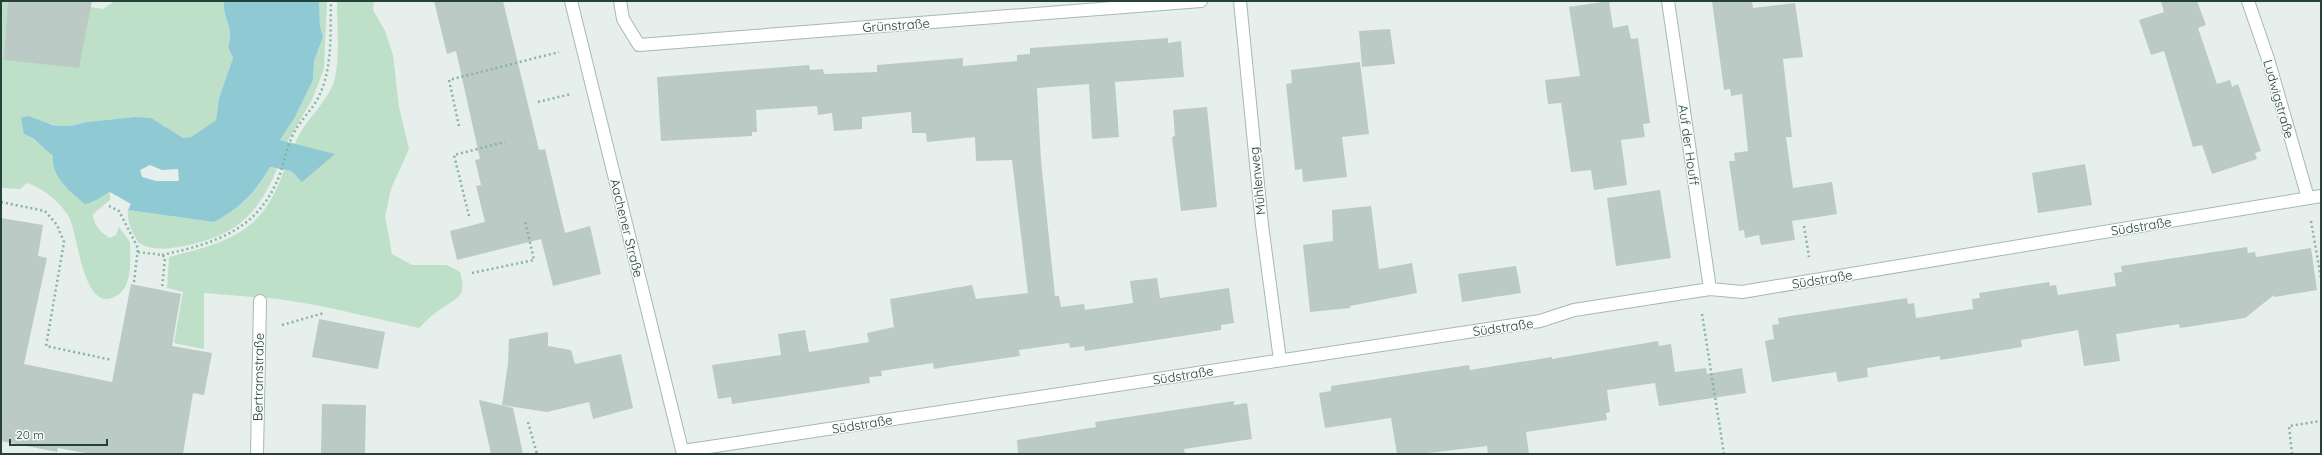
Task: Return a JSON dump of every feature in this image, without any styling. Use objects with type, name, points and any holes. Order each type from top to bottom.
[{"type":"street","name":"Aachener Straße","points":[[570,1],[683,453]]},
{"type":"street","name":"Grünstraße","points":[[620,1],[623,20],[639,45],[1201,1]]},
{"type":"street","name":"Mühlenweg","points":[[1240,1],[1262,225],[1280,360]]},
{"type":"street","name":"Auf der Houff","points":[[1668,1],[1704,290]]},
{"type":"street","name":"Ludwigstraße","points":[[2248,1],[2268,59],[2308,198]]},
{"type":"street","name":"Südstraße","points":[[683,453],[1540,321],[1574,310],[1704,290],[1742,292],[1813,281],[2321,196]]},
{"type":"street","name":"Bertramstraße","points":[[257,454],[260,301]]},
{"type":"path","points":[[138,252],[162,255],[206,244],[227,236],[248,222],[265,202],[280,174],[291,138],[319,97],[327,77],[331,1]]},
{"type":"path","points":[[459,126],[449,80],[582,46]]},
{"type":"path","points":[[538,102],[592,88]]},
{"type":"path","points":[[469,216],[454,155],[505,142]]},
{"type":"path","points":[[2308,198],[2321,278]]},
{"type":"path","points":[[1,202],[44,211],[57,225],[64,242],[46,346],[112,360]]},
{"type":"path","points":[[109,206],[119,211],[138,252],[134,282]]},
{"type":"path","points":[[472,273],[534,260],[525,221]]},
{"type":"path","points":[[1804,226],[1813,281]]},
{"type":"path","points":[[162,255],[165,262],[162,288]]},
{"type":"path","points":[[1704,290],[1724,454]]},
{"type":"path","points":[[259,332],[324,313]]},
{"type":"path","points":[[2292,454],[2289,426],[2321,421]]},
{"type":"path","points":[[528,422],[537,454]]},
{"type":"green space","points":[[1,1],[53,1],[103,9],[115,1],[224,1],[230,34],[228,47],[233,58],[219,98],[216,120],[191,137],[183,138],[171,132],[163,125],[135,117],[87,122],[70,126],[56,126],[50,123],[24,134],[44,147],[53,156],[70,174],[93,203],[99,197],[110,192],[110,200],[93,214],[95,222],[100,231],[110,238],[116,235],[119,227],[130,242],[130,270],[127,284],[123,290],[119,294],[107,299],[97,295],[90,285],[79,255],[69,217],[62,207],[45,192],[27,183],[20,189],[1,188]]},
{"type":"green space","points":[[319,1],[327,1],[324,69],[312,100],[287,142],[280,140],[295,117],[313,80],[314,61],[323,37],[320,26]]},
{"type":"green space","points":[[337,1],[374,1],[373,10],[385,31],[393,55],[399,107],[409,149],[391,189],[385,216],[392,254],[412,265],[447,265],[460,272],[463,286],[462,291],[457,298],[435,313],[419,328],[321,306],[279,299],[204,293],[204,349],[174,343],[183,292],[167,288],[169,257],[209,246],[241,232],[254,221],[265,208],[275,191],[284,170],[291,171],[296,177],[334,154],[295,144],[304,127],[332,87],[335,78],[338,50]]},
{"type":"green space","points":[[270,167],[277,169],[261,199],[252,211],[231,230],[202,242],[161,249],[144,246],[139,243],[132,232],[128,219],[128,210],[214,222],[246,199],[265,176]]},
{"type":"water","points":[[224,1],[319,1],[320,26],[323,37],[314,61],[313,80],[295,117],[280,140],[335,154],[302,182],[291,171],[270,167],[253,192],[246,199],[214,222],[128,210],[131,204],[110,192],[95,201],[85,204],[68,189],[55,171],[53,156],[34,139],[24,134],[21,118],[28,116],[56,126],[70,126],[87,122],[135,117],[151,118],[183,138],[191,137],[216,120],[219,98],[233,58],[228,47],[230,34]],"holes":[[[150,165],[162,170],[178,169],[179,181],[156,181],[142,177],[140,170]]]},
{"type":"building","points":[[8,1],[92,1],[79,68],[4,60]]},
{"type":"building","points":[[434,1],[503,1],[539,150],[545,149],[565,233],[590,226],[601,274],[553,286],[541,239],[457,260],[450,231],[485,222],[476,186],[481,185],[475,160],[480,159],[456,51],[447,54]]},
{"type":"building","points":[[1609,1],[1613,28],[1628,25],[1631,39],[1638,38],[1650,123],[1643,124],[1645,137],[1621,140],[1627,185],[1594,190],[1591,170],[1571,172],[1561,103],[1548,104],[1545,80],[1580,76],[1569,7]]},
{"type":"building","points":[[1712,1],[1752,1],[1753,8],[1795,3],[1803,57],[1783,59],[1792,137],[1786,137],[1793,188],[1832,182],[1837,214],[1792,221],[1795,240],[1761,245],[1759,235],[1745,238],[1744,230],[1739,231],[1729,161],[1735,161],[1734,153],[1748,151],[1742,94],[1731,96],[1730,89],[1724,90]]},
{"type":"building","points":[[2161,1],[2197,1],[2206,25],[2198,28],[2217,84],[2230,80],[2232,87],[2238,84],[2261,151],[2255,153],[2257,159],[2212,174],[2202,145],[2193,147],[2164,51],[2151,55],[2139,20],[2164,12]]},
{"type":"building","points":[[1390,29],[1395,64],[1362,67],[1359,31]]},
{"type":"building","points":[[1168,38],[1168,43],[1181,41],[1184,77],[1115,82],[1119,137],[1092,139],[1089,84],[1037,88],[1041,161],[1055,296],[1059,296],[1061,307],[1084,304],[1085,310],[1133,303],[1130,281],[1157,278],[1160,298],[1229,288],[1234,323],[1221,325],[1221,330],[1085,351],[1084,346],[1070,348],[1069,343],[1019,350],[1020,356],[934,369],[933,363],[881,371],[882,376],[869,377],[870,383],[766,399],[732,404],[731,397],[718,399],[712,365],[781,355],[778,334],[805,330],[809,352],[869,342],[867,333],[894,327],[890,299],[972,285],[976,299],[1028,293],[1012,160],[976,161],[975,137],[927,142],[926,133],[912,133],[911,112],[862,117],[862,129],[834,131],[832,113],[818,115],[817,106],[756,110],[757,132],[752,132],[752,136],[661,141],[657,77],[809,65],[810,70],[823,69],[824,74],[877,72],[877,65],[963,58],[963,66],[1017,61],[1017,55],[1030,54],[1030,48]]},
{"type":"building","points":[[1360,62],[1369,134],[1342,137],[1347,177],[1303,182],[1302,169],[1295,170],[1286,84],[1292,83],[1291,70]]},
{"type":"building","points":[[1207,107],[1217,207],[1181,211],[1172,137],[1175,136],[1173,110]]},
{"type":"building","points":[[2085,164],[2092,205],[2038,213],[2032,173]]},
{"type":"building","points":[[1660,190],[1671,258],[1616,266],[1607,198]]},
{"type":"building","points":[[1371,206],[1379,269],[1412,263],[1417,293],[1350,306],[1350,308],[1310,312],[1303,245],[1333,241],[1332,210]]},
{"type":"building","points":[[1,218],[43,225],[38,256],[47,258],[24,364],[112,382],[131,284],[181,294],[172,346],[212,353],[204,395],[193,393],[183,454],[91,454],[58,448],[57,452],[1,441]]},
{"type":"building","points":[[2247,247],[2248,253],[2255,252],[2256,257],[2311,248],[2317,290],[2274,297],[2274,295],[2245,318],[2180,328],[2179,324],[2116,334],[2120,361],[2084,366],[2078,330],[2021,340],[2022,347],[1940,360],[1940,356],[1867,368],[1868,377],[1838,382],[1836,372],[1772,382],[1765,341],[1774,339],[1772,325],[1779,324],[1778,318],[1907,298],[1908,304],[1914,303],[1916,318],[1973,309],[1972,299],[1980,298],[1979,293],[2049,282],[2050,286],[2056,285],[2058,295],[2116,286],[2114,273],[2122,272],[2121,266]]},
{"type":"building","points":[[1516,266],[1521,293],[1462,302],[1458,274]]},
{"type":"building","points":[[319,319],[385,332],[378,369],[312,357]]},
{"type":"building","points":[[548,332],[548,346],[571,350],[575,364],[621,354],[633,408],[593,419],[589,402],[547,412],[502,405],[508,363],[509,339]]},
{"type":"building","points":[[1658,341],[1659,346],[1671,344],[1675,372],[1706,368],[1707,374],[1742,368],[1746,393],[1659,406],[1655,383],[1607,390],[1610,412],[1606,413],[1607,420],[1526,432],[1529,454],[1488,454],[1487,446],[1420,454],[1397,454],[1391,418],[1325,428],[1319,393],[1331,391],[1331,386],[1469,365],[1470,370],[1552,357],[1552,359]]},
{"type":"building","points":[[479,400],[513,408],[523,454],[491,454]]},
{"type":"building","points":[[1234,401],[1234,405],[1247,403],[1252,439],[1184,449],[1185,454],[1018,454],[1017,440],[1096,427],[1095,422]]},
{"type":"building","points":[[322,404],[366,405],[365,454],[321,454]]}]
